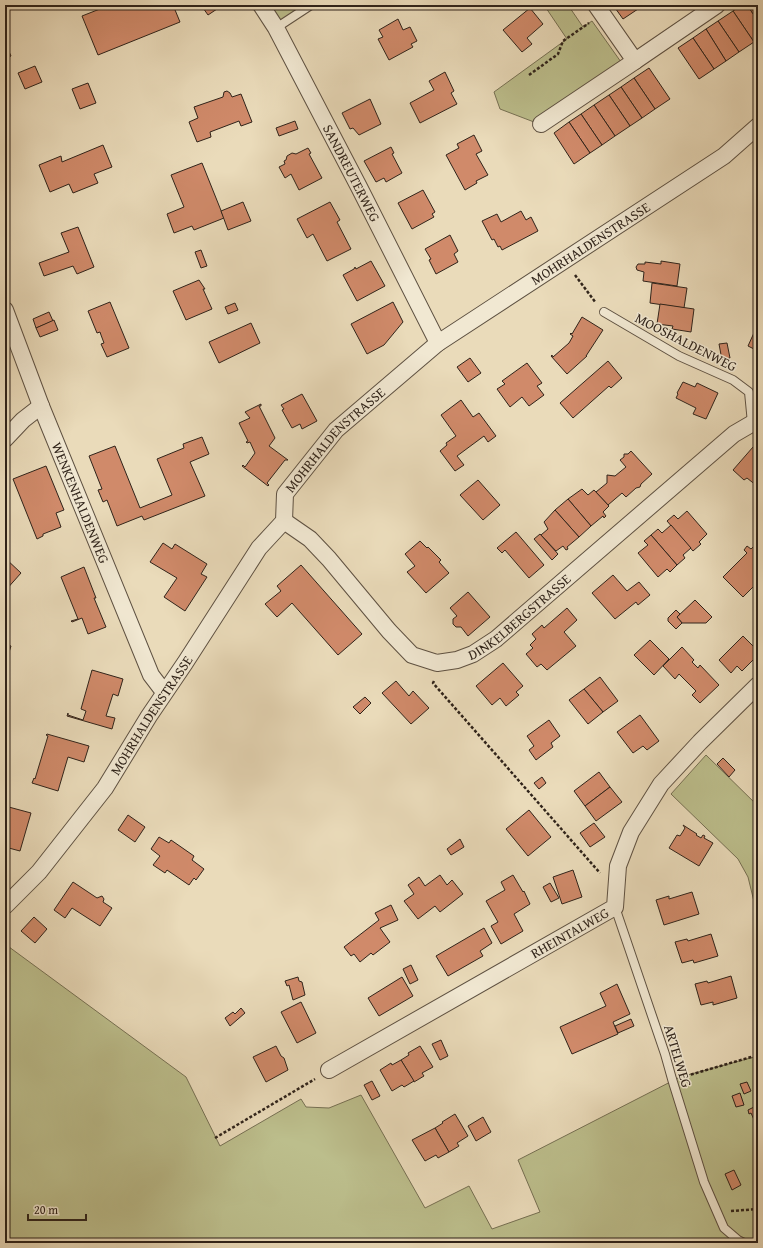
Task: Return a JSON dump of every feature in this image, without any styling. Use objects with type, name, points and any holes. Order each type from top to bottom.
[{"type":"street","name":"SANDREUTERWEG","points":[[261,5],[276,28],[438,343]]},
{"type":"street","points":[[596,5],[635,61]]},
{"type":"street","points":[[541,124],[717,5]]},
{"type":"street","name":"MOHRHALDENSTRASSE","points":[[5,906],[40,872],[106,788],[164,692],[185,664],[259,548],[284,521],[285,494],[336,430],[438,343],[724,156],[758,126]]},
{"type":"street","name":"WENKENHALDENWEG","points":[[5,310],[41,406],[151,675],[164,692]]},
{"type":"street","points":[[5,439],[23,420],[41,406]]},
{"type":"street","name":"DINKELBERGSTRASSE","points":[[284,521],[310,539],[329,559],[389,631],[412,655],[437,663],[457,660],[473,654],[496,638],[734,434],[755,422]]},
{"type":"street","name":"RHEINTALWEG","points":[[329,1070],[615,899],[618,866],[631,832],[661,784],[700,742],[758,684]]},
{"type":"lane","points":[[276,28],[311,5]]},
{"type":"lane","name":"MOOSHALDENWEG","points":[[604,312],[679,356],[733,380],[749,392],[755,422]]},
{"type":"lane","name":"ARTELWEG","points":[[615,899],[704,1182],[724,1228],[744,1243]]},
{"type":"path","points":[[529,75],[558,54],[563,41],[579,30]]},
{"type":"path","points":[[564,260],[604,312]]},
{"type":"path","points":[[433,683],[615,899]]},
{"type":"path","points":[[672,1080],[758,1055]]},
{"type":"path","points":[[215,1138],[329,1070]]},
{"type":"path","points":[[717,1212],[758,1209]]},
{"type":"green space","points":[[261,5],[311,5],[276,28]]},
{"type":"green space","points":[[544,5],[568,5],[583,27],[592,21],[621,62],[534,122],[500,109],[494,92],[567,39]]},
{"type":"green space","points":[[706,755],[758,806],[758,918],[748,877],[738,859],[671,794]]},
{"type":"green space","points":[[5,944],[186,1077],[220,1146],[301,1099],[306,1107],[329,1108],[361,1095],[425,1208],[469,1186],[492,1229],[540,1212],[518,1160],[680,1077],[758,1056],[758,1243],[5,1243]]},
{"type":"building","points":[[110,5],[173,5],[180,22],[98,55],[82,16]]},
{"type":"building","points":[[201,5],[223,5],[208,15]]},
{"type":"building","points":[[613,5],[636,5],[638,9],[623,19]]},
{"type":"building","points":[[636,5],[644,5],[638,9]]},
{"type":"building","points":[[742,5],[747,5],[758,21],[758,39],[754,42],[733,11]]},
{"type":"building","points":[[747,5],[758,5],[758,21]]},
{"type":"building","points":[[530,8],[543,24],[527,38],[532,44],[522,52],[503,30]]},
{"type":"building","points":[[733,11],[754,42],[739,52],[718,21]]},
{"type":"building","points":[[398,19],[403,30],[410,27],[417,41],[411,44],[413,47],[389,60],[378,39],[383,37],[379,30]]},
{"type":"building","points":[[718,21],[739,52],[726,61],[706,29]]},
{"type":"building","points":[[706,29],[726,61],[714,69],[693,38]]},
{"type":"building","points":[[693,38],[714,69],[699,79],[678,48]]},
{"type":"building","points":[[5,43],[11,56],[5,59]]},
{"type":"building","points":[[35,66],[42,82],[25,89],[18,73]]},
{"type":"building","points":[[649,68],[670,99],[655,109],[634,78]]},
{"type":"building","points":[[445,72],[454,91],[451,93],[457,104],[420,123],[410,103],[434,90],[429,81]]},
{"type":"building","points":[[634,78],[655,109],[642,118],[621,87]]},
{"type":"building","points":[[88,83],[96,103],[80,109],[72,89]]},
{"type":"building","points":[[621,87],[642,118],[630,126],[609,95]]},
{"type":"building","points":[[227,91],[232,97],[241,94],[252,122],[241,126],[239,121],[210,132],[211,137],[197,142],[189,122],[198,118],[194,107],[223,97],[224,92]]},
{"type":"building","points":[[609,95],[630,126],[615,136],[594,105]]},
{"type":"building","points":[[370,99],[381,124],[359,135],[353,128],[350,129],[342,113]]},
{"type":"building","points":[[594,105],[615,136],[602,145],[581,114]]},
{"type":"building","points":[[581,114],[602,145],[590,153],[569,122]]},
{"type":"building","points":[[295,121],[298,129],[279,136],[276,128]]},
{"type":"building","points":[[569,122],[590,153],[574,164],[554,133]]},
{"type":"building","points":[[474,135],[482,151],[476,154],[488,175],[476,181],[477,183],[465,190],[446,155],[459,148],[457,144]]},
{"type":"building","points":[[103,145],[112,167],[94,174],[98,183],[73,193],[69,184],[50,192],[39,165],[61,156],[62,162]]},
{"type":"building","points":[[391,147],[394,153],[392,154],[402,173],[386,182],[384,178],[376,182],[364,161]]},
{"type":"building","points":[[308,148],[311,153],[309,154],[322,178],[299,190],[291,174],[285,178],[279,167],[285,164],[284,161],[286,160],[287,156],[292,153],[296,154]]},
{"type":"building","points":[[202,163],[224,218],[194,230],[192,226],[174,233],[167,214],[184,207],[171,175]]},
{"type":"building","points":[[423,190],[435,212],[432,214],[434,217],[412,229],[398,203]]},
{"type":"building","points":[[5,200],[9,209],[5,211]]},
{"type":"building","points":[[243,202],[251,221],[228,230],[221,211]]},
{"type":"building","points":[[330,202],[340,220],[337,222],[351,249],[327,261],[313,234],[307,238],[297,219]]},
{"type":"building","points":[[521,211],[526,220],[531,217],[538,231],[502,250],[500,246],[498,247],[494,239],[492,240],[482,221],[497,214],[501,222]]},
{"type":"building","points":[[78,227],[94,267],[77,274],[73,266],[44,276],[39,263],[69,252],[61,233]]},
{"type":"building","points":[[450,235],[458,251],[454,254],[458,262],[436,274],[429,260],[431,259],[425,249]]},
{"type":"building","points":[[201,250],[207,266],[201,268],[195,252]]},
{"type":"building","points":[[371,261],[385,286],[357,301],[343,275],[355,267],[356,269]]},
{"type":"building","points":[[661,261],[680,264],[677,286],[643,281],[644,272],[637,270],[636,267],[638,264],[645,264],[645,262],[661,264]]},
{"type":"building","points":[[199,280],[205,289],[203,289],[212,309],[186,320],[173,291]]},
{"type":"building","points":[[652,283],[687,288],[684,308],[650,303]]},
{"type":"building","points":[[110,302],[129,348],[107,357],[101,344],[104,343],[100,332],[97,333],[88,311]]},
{"type":"building","points":[[393,302],[403,322],[384,345],[367,354],[351,324]]},
{"type":"building","points":[[235,303],[238,310],[228,314],[225,307]]},
{"type":"building","points":[[660,304],[694,309],[691,332],[672,329],[673,326],[657,324]]},
{"type":"building","points":[[49,312],[53,321],[36,328],[33,319]]},
{"type":"building","points":[[582,317],[603,330],[587,356],[567,374],[551,356],[552,355],[553,357],[569,343],[573,336],[570,334],[572,334]]},
{"type":"building","points":[[54,320],[58,330],[40,337],[36,328]]},
{"type":"building","points":[[251,323],[260,343],[219,363],[209,342]]},
{"type":"building","points":[[758,324],[758,351],[748,346]]},
{"type":"building","points":[[727,343],[730,358],[722,360],[719,344]]},
{"type":"building","points":[[470,358],[481,373],[468,382],[457,367]]},
{"type":"building","points":[[608,361],[622,378],[611,388],[609,386],[573,418],[560,403]]},
{"type":"building","points":[[527,363],[542,383],[537,386],[544,395],[529,406],[522,397],[510,407],[497,389],[505,384],[502,381]]},
{"type":"building","points":[[683,382],[695,387],[697,383],[718,393],[706,419],[693,414],[696,408],[676,398]]},
{"type":"building","points":[[5,384],[9,384],[5,404]]},
{"type":"building","points":[[302,394],[317,421],[302,429],[300,424],[292,428],[282,410],[284,409],[281,405]]},
{"type":"building","points":[[461,400],[473,417],[479,413],[496,436],[488,442],[484,436],[457,456],[464,465],[455,471],[440,451],[447,445],[446,443],[456,436],[441,415]]},
{"type":"building","points":[[261,404],[261,406],[259,406],[275,438],[269,446],[288,460],[285,460],[267,483],[269,485],[268,486],[242,466],[243,465],[245,467],[255,453],[250,442],[246,442],[248,441],[239,423],[250,418],[245,412]]},
{"type":"building","points":[[202,437],[209,454],[190,462],[205,496],[144,520],[142,516],[117,526],[107,500],[103,502],[98,490],[102,489],[89,456],[115,446],[140,508],[172,495],[157,459],[184,448],[183,444]]},
{"type":"building","points":[[753,447],[758,451],[757,486],[747,478],[744,480],[733,470]]},
{"type":"building","points":[[631,451],[652,474],[641,484],[640,487],[636,488],[626,497],[622,493],[608,505],[596,492],[607,483],[607,475],[615,476],[626,467],[620,460],[624,457],[624,454],[628,454]]},
{"type":"building","points":[[46,466],[64,510],[56,513],[61,527],[43,534],[43,536],[37,539],[13,479]]},
{"type":"building","points":[[478,480],[500,505],[483,520],[460,495]]},
{"type":"building","points":[[582,489],[588,495],[594,490],[609,506],[603,512],[606,516],[604,518],[603,516],[591,526],[568,499]]},
{"type":"building","points":[[568,499],[591,526],[579,537],[555,510]]},
{"type":"building","points":[[555,510],[579,537],[567,547],[568,549],[566,550],[563,546],[556,551],[541,535],[548,529],[544,522]]},
{"type":"building","points":[[687,511],[707,534],[699,542],[701,544],[693,551],[667,521],[674,515],[678,519]]},
{"type":"building","points":[[671,525],[691,548],[683,555],[685,558],[677,565],[651,535],[658,529],[662,533]]},
{"type":"building","points":[[516,532],[544,565],[529,578],[505,550],[502,553],[497,548]]},
{"type":"building","points":[[540,534],[558,554],[552,560],[534,539]]},
{"type":"building","points":[[651,535],[677,565],[670,572],[667,569],[658,577],[638,553],[648,545],[644,541]]},
{"type":"building","points":[[420,541],[441,560],[439,562],[449,573],[426,593],[407,572],[415,566],[405,554]]},
{"type":"building","points":[[758,542],[758,577],[754,581],[756,584],[743,597],[723,577],[747,553],[744,550],[747,546],[751,549]]},
{"type":"building","points":[[163,543],[172,549],[175,544],[207,564],[201,574],[207,577],[185,611],[164,597],[177,578],[150,562]]},
{"type":"building","points":[[5,558],[21,573],[5,591]]},
{"type":"building","points":[[301,565],[362,634],[338,655],[292,603],[277,617],[265,604],[281,591],[277,586]]},
{"type":"building","points":[[84,567],[96,598],[94,598],[106,627],[88,634],[82,618],[72,622],[71,621],[78,619],[61,577]]},
{"type":"building","points":[[613,575],[627,591],[639,582],[650,595],[638,605],[636,602],[615,619],[592,593]]},
{"type":"building","points":[[468,592],[490,617],[468,636],[461,627],[456,627],[453,624],[453,619],[457,616],[450,608]]},
{"type":"building","points":[[695,600],[712,617],[706,623],[682,623],[677,617]]},
{"type":"building","points":[[567,608],[577,620],[564,632],[576,646],[547,670],[541,664],[537,667],[526,654],[533,648],[530,645],[536,639],[532,634],[542,625],[544,628]]},
{"type":"building","points":[[676,610],[680,614],[677,617],[682,623],[676,629],[668,621],[668,618]]},
{"type":"building","points":[[743,636],[758,651],[758,655],[742,671],[737,666],[731,673],[719,660]]},
{"type":"building","points":[[650,640],[669,659],[654,675],[634,655]]},
{"type":"building","points":[[5,644],[11,646],[5,665]]},
{"type":"building","points":[[682,647],[694,660],[692,662],[698,668],[700,665],[719,685],[700,703],[692,695],[696,691],[679,674],[675,679],[663,666]]},
{"type":"building","points":[[503,663],[523,686],[516,692],[519,695],[506,706],[500,698],[492,705],[476,686]]},
{"type":"building","points":[[92,670],[123,679],[118,696],[113,694],[106,716],[115,718],[112,729],[67,716],[68,713],[68,715],[83,720],[86,711],[81,709]]},
{"type":"building","points":[[600,677],[618,701],[603,712],[584,689]]},
{"type":"building","points":[[396,681],[409,696],[413,691],[429,708],[411,724],[382,693]]},
{"type":"building","points":[[584,689],[603,712],[588,724],[569,700]]},
{"type":"building","points":[[365,697],[371,703],[360,714],[353,707]]},
{"type":"building","points":[[640,715],[659,741],[647,750],[643,746],[633,753],[617,732]]},
{"type":"building","points":[[549,720],[560,736],[551,743],[553,747],[536,760],[529,750],[534,746],[527,736]]},
{"type":"building","points":[[47,734],[89,746],[84,762],[68,757],[58,791],[32,783],[34,778],[35,779],[48,736],[46,735]]},
{"type":"building","points":[[723,758],[735,770],[729,777],[717,764]]},
{"type":"building","points":[[599,772],[610,787],[585,806],[574,791]]},
{"type":"building","points":[[542,777],[546,783],[539,789],[534,783]]},
{"type":"building","points":[[610,787],[622,802],[596,821],[585,806]]},
{"type":"building","points":[[5,806],[31,813],[20,851],[5,847]]},
{"type":"building","points":[[529,810],[551,837],[528,856],[506,829]]},
{"type":"building","points":[[128,815],[145,827],[135,842],[118,830]]},
{"type":"building","points":[[594,823],[605,837],[590,847],[580,833]]},
{"type":"building","points":[[683,825],[701,838],[703,835],[705,836],[704,838],[713,843],[699,866],[669,848],[677,835],[680,836],[682,833],[685,828]]},
{"type":"building","points":[[159,837],[169,843],[171,840],[194,856],[192,860],[204,869],[196,880],[194,878],[189,885],[167,870],[165,873],[153,865],[160,856],[151,849]]},
{"type":"building","points":[[460,839],[464,847],[451,855],[447,849]]},
{"type":"building","points":[[573,870],[582,897],[562,904],[553,877]]},
{"type":"building","points":[[440,875],[447,885],[452,880],[463,894],[440,912],[435,906],[418,919],[404,901],[414,894],[408,885],[419,877],[425,886]]},
{"type":"building","points":[[513,875],[523,892],[524,891],[530,904],[514,914],[523,931],[501,944],[491,926],[498,922],[486,901],[505,890],[501,882]]},
{"type":"building","points":[[73,882],[97,898],[102,896],[104,899],[103,902],[112,908],[100,926],[72,908],[65,918],[54,910]]},
{"type":"building","points":[[550,883],[559,898],[551,902],[543,887]]},
{"type":"building","points":[[692,892],[699,914],[664,925],[656,900],[669,896],[669,899]]},
{"type":"building","points":[[391,905],[398,920],[380,928],[390,942],[373,955],[371,953],[360,962],[354,954],[351,956],[344,947],[379,920],[375,913]]},
{"type":"building","points":[[34,917],[47,929],[35,943],[21,931]]},
{"type":"building","points":[[484,928],[492,943],[480,951],[483,956],[448,976],[436,956]]},
{"type":"building","points":[[711,934],[718,956],[694,963],[693,960],[682,963],[675,942],[687,939],[688,941]]},
{"type":"building","points":[[411,965],[418,980],[410,984],[403,969]]},
{"type":"building","points":[[731,976],[737,998],[713,1005],[713,1002],[701,1005],[695,984],[707,981],[708,983]]},
{"type":"building","points":[[298,977],[299,981],[302,982],[305,995],[293,1000],[289,985],[287,986],[285,981]]},
{"type":"building","points":[[402,977],[413,996],[379,1016],[368,998]]},
{"type":"building","points":[[617,984],[630,1014],[613,1022],[618,1034],[572,1054],[560,1027],[606,1006],[600,993]]},
{"type":"building","points":[[301,1002],[316,1033],[297,1043],[281,1012]]},
{"type":"building","points":[[241,1008],[245,1013],[230,1026],[225,1018],[233,1012],[235,1014]]},
{"type":"building","points":[[631,1019],[634,1026],[618,1033],[615,1026]]},
{"type":"building","points":[[441,1040],[448,1056],[440,1060],[432,1044]]},
{"type":"building","points":[[276,1046],[281,1056],[284,1058],[288,1070],[266,1082],[253,1057]]},
{"type":"building","points":[[420,1046],[433,1067],[422,1073],[424,1076],[414,1082],[401,1060],[409,1055],[408,1053]]},
{"type":"building","points":[[401,1060],[414,1081],[404,1087],[402,1085],[392,1091],[380,1070],[391,1063],[392,1065]]},
{"type":"building","points":[[372,1081],[380,1096],[372,1100],[364,1085]]},
{"type":"building","points":[[747,1082],[751,1091],[744,1094],[740,1084]]},
{"type":"building","points":[[740,1093],[744,1105],[736,1107],[732,1096]]},
{"type":"building","points":[[754,1107],[758,1118],[755,1122],[748,1110]]},
{"type":"building","points":[[455,1114],[468,1136],[457,1143],[459,1146],[449,1152],[435,1128]]},
{"type":"building","points":[[483,1117],[491,1132],[476,1141],[468,1126]]},
{"type":"building","points":[[435,1128],[449,1152],[438,1158],[436,1155],[425,1161],[412,1140]]},
{"type":"building","points":[[734,1170],[741,1185],[732,1190],[725,1174]]}]
